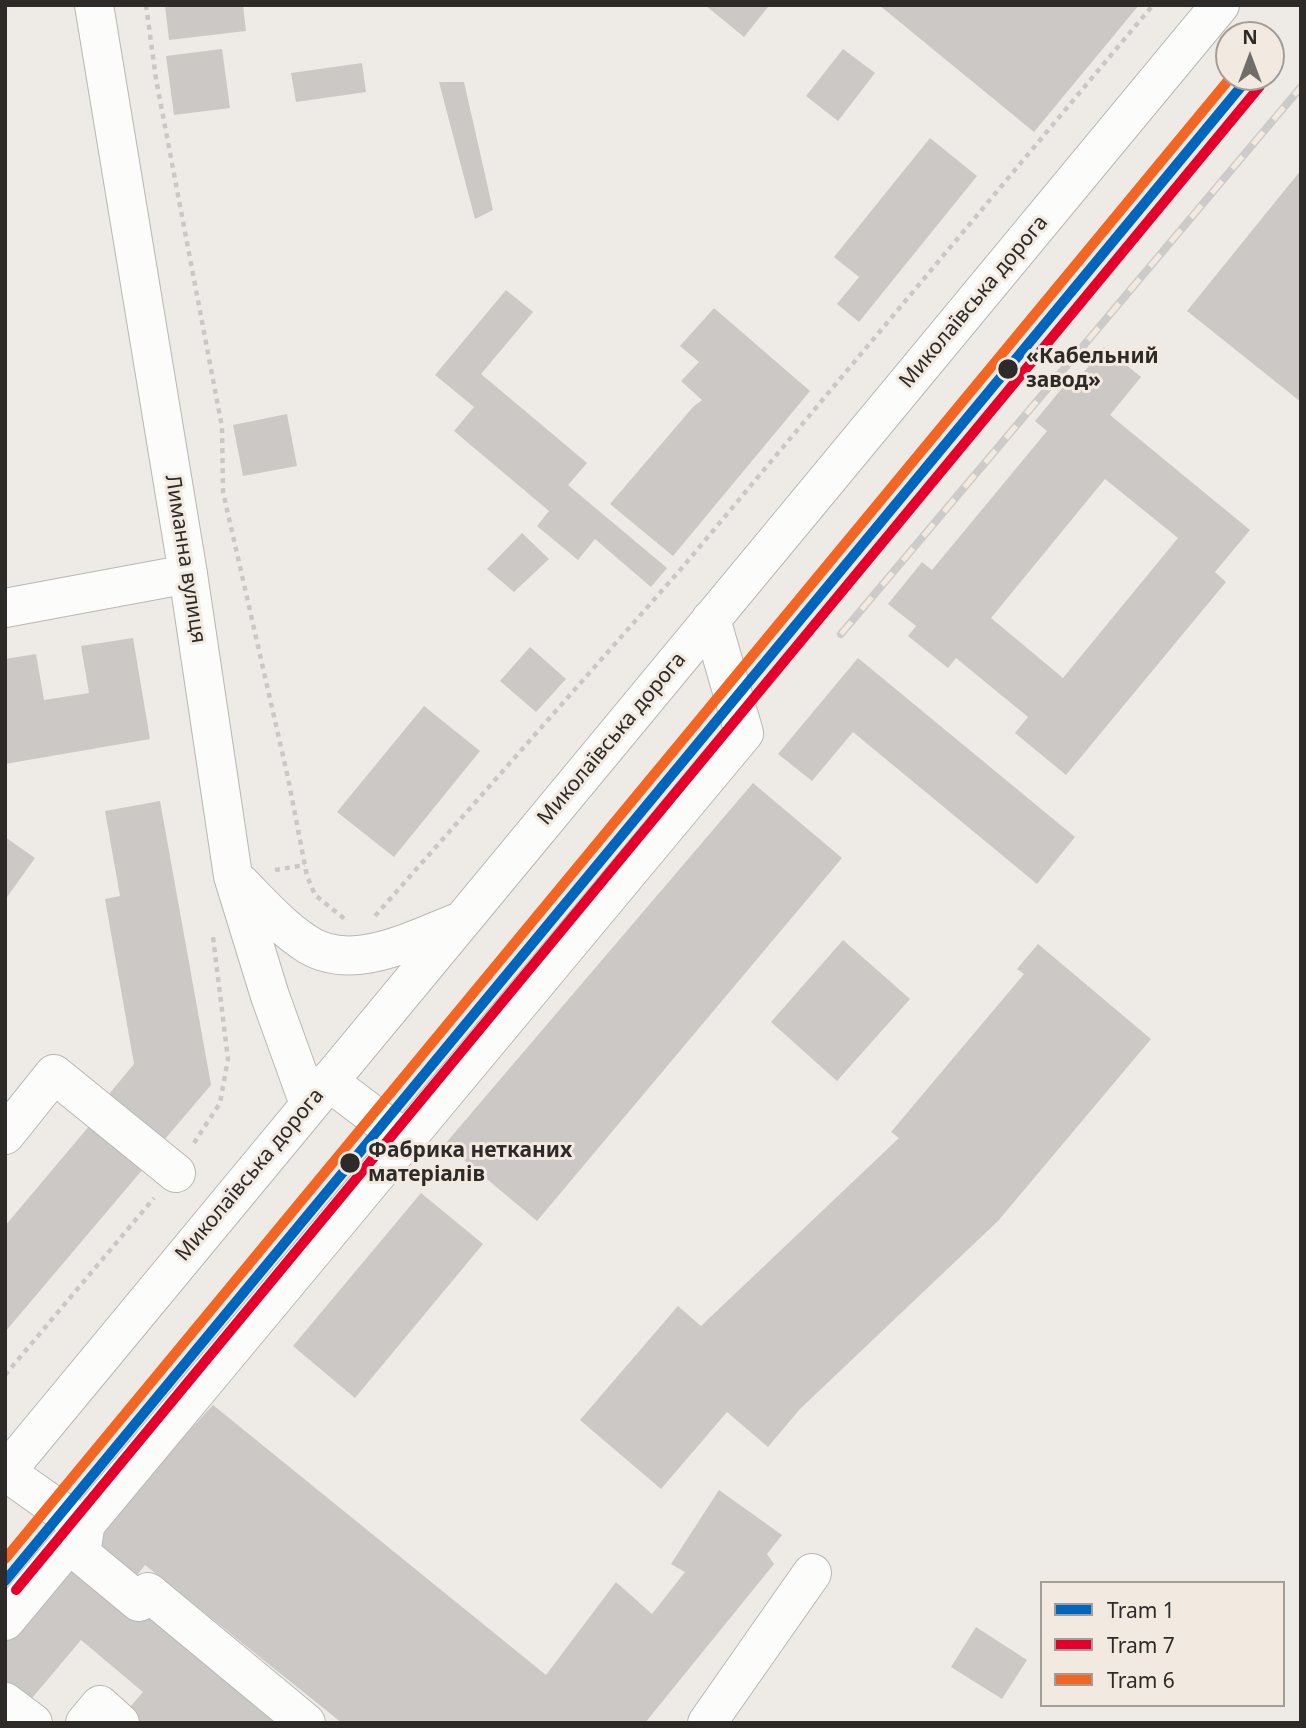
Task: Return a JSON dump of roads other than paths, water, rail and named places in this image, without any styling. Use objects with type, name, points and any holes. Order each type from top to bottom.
[{"type":"main road","name":"Лиманна вулиця","points":[[94,5],[188,574],[233,876],[270,996],[319,1093]]},
{"type":"main road","name":"Миколаївська дорога","points":[[6,1472],[1220,5]]},
{"type":"main road","points":[[5,608],[188,574]]},
{"type":"main road","points":[[5,1621],[407,1142],[744,733],[711,619]]},
{"type":"main road","points":[[233,876],[306,944],[337,955],[378,953],[461,921]]},
{"type":"main road","points":[[5,1135],[54,1074],[176,1173]]},
{"type":"main road","points":[[319,1093],[407,1142]]},
{"type":"main road","points":[[6,1472],[85,1528]]},
{"type":"main road","points":[[85,1528],[81,1554],[139,1602],[148,1592],[306,1723]]},
{"type":"main road","points":[[707,1723],[812,1573]]},
{"type":"main road","points":[[5,1702],[33,1723]]},
{"type":"main road","points":[[85,1723],[100,1705],[120,1723]]},
{"type":"railway","points":[[841,634],[1301,87]]},
{"type":"tram line","name":"6","points":[[5,1559],[1219,91]]},
{"type":"tram line","name":"1","points":[[5,1581],[1237,91]]},
{"type":"tram line","name":"7","points":[[16,1590],[1256,91]]},
{"type":"place","name":"«Кабельний завод»","points":[[1008,369]]},
{"type":"place","name":"Фабрика нетканих матеріалів","points":[[350,1163]]}]
